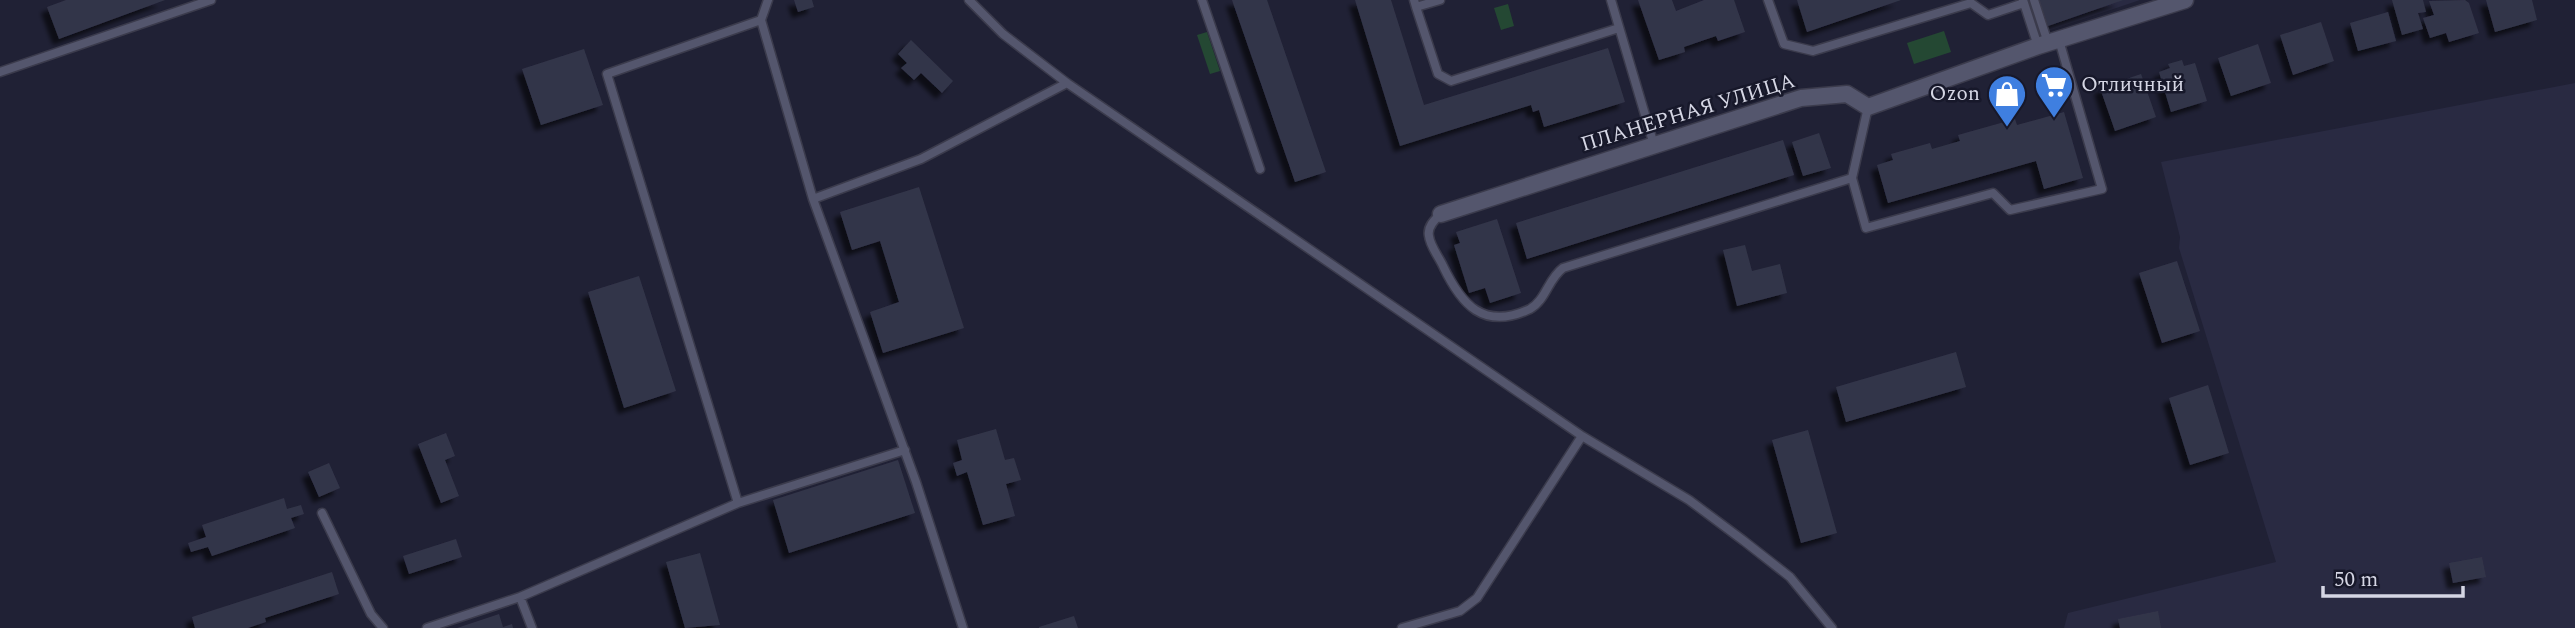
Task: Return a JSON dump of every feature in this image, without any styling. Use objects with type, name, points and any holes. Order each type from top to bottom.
[{"type":"street","points":[[1868,107],[2048,43],[2185,0]]},
{"type":"street","name":"ПЛАНЕРНАЯ УЛИЦА","points":[[1441,214],[1801,98],[1847,94],[1868,107]]},
{"type":"lane","points":[[0,72],[211,0]]},
{"type":"lane","points":[[768,0],[761,20],[813,199],[905,450],[963,628]]},
{"type":"lane","points":[[969,0],[1003,34],[1067,83],[1582,436],[1689,500],[1790,577],[1832,628]]},
{"type":"lane","points":[[1202,0],[1260,169]]},
{"type":"lane","points":[[1440,0],[1415,4],[1437,74],[1451,81],[1619,29]]},
{"type":"lane","points":[[1611,0],[1654,145]]},
{"type":"lane","points":[[1768,0],[1784,44],[1813,51],[1971,3],[1988,15],[2024,2],[2048,43]]},
{"type":"lane","points":[[1868,107],[1852,178],[1866,228],[1993,193],[2010,210],[2102,189],[2034,0]]},
{"type":"lane","points":[[738,503],[607,74],[761,20]]},
{"type":"lane","points":[[813,199],[921,159],[1067,83]]},
{"type":"lane","points":[[1441,214],[1431,222],[1429,236],[1458,296],[1475,310],[1490,316],[1510,316],[1540,302],[1553,275],[1563,268],[1852,178]]},
{"type":"lane","points":[[1402,628],[1460,611],[1477,598],[1582,436]]},
{"type":"lane","points":[[427,628],[520,597],[738,503],[905,450]]},
{"type":"lane","points":[[321,513],[371,614],[383,628]]},
{"type":"lane","points":[[520,597],[532,628]]},
{"type":"shaded area","points":[[2032,0],[2140,0],[2042,33]]},
{"type":"shaded area","points":[[2575,83],[2575,628],[2064,628],[2068,613],[2276,562],[2179,248],[2180,237],[2161,162]]},
{"type":"green space","points":[[1508,4],[1514,26],[1501,30],[1494,8]]},
{"type":"green space","points":[[1944,31],[1951,52],[1914,64],[1907,43]]},
{"type":"green space","points":[[1207,32],[1220,71],[1210,74],[1197,35]]},
{"type":"building","points":[[66,0],[165,0],[59,39],[47,7]]},
{"type":"building","points":[[794,0],[812,0],[814,7],[798,12]]},
{"type":"building","points":[[1232,0],[1267,0],[1326,172],[1295,182]]},
{"type":"building","points":[[1355,0],[1391,0],[1424,105],[1608,48],[1625,102],[1544,127],[1539,110],[1533,112],[1531,105],[1400,146]]},
{"type":"building","points":[[1638,0],[1672,0],[1676,11],[1704,0],[1734,0],[1745,32],[1718,41],[1716,36],[1684,47],[1685,52],[1659,60]]},
{"type":"building","points":[[1797,0],[1901,0],[1807,32]]},
{"type":"building","points":[[2039,0],[2123,0],[2048,26]]},
{"type":"building","points":[[2392,0],[2423,0],[2426,12],[2418,13],[2423,29],[2402,35]]},
{"type":"building","points":[[2465,0],[2469,3],[2479,33],[2449,42],[2446,33],[2430,38],[2423,18],[2434,15],[2429,1]]},
{"type":"building","points":[[2486,0],[2532,0],[2537,20],[2495,32]]},
{"type":"building","points":[[2388,12],[2396,41],[2358,51],[2350,23]]},
{"type":"building","points":[[2321,22],[2334,61],[2293,75],[2280,35]]},
{"type":"building","points":[[911,40],[953,81],[942,93],[921,73],[914,80],[901,68],[907,63],[898,54]]},
{"type":"building","points":[[2258,44],[2271,83],[2231,96],[2218,58]]},
{"type":"building","points":[[584,49],[603,105],[541,125],[522,69]]},
{"type":"building","points":[[2182,60],[2184,66],[2195,63],[2207,101],[2171,112],[2159,72],[2170,68],[2168,64]]},
{"type":"building","points":[[2141,74],[2156,117],[2115,131],[2100,88]]},
{"type":"building","points":[[2064,112],[2083,178],[2044,189],[2036,161],[1888,203],[1877,165],[1893,160],[1891,154],[1930,143],[1932,149],[1960,141],[1958,135],[2015,119],[2017,125]]},
{"type":"building","points":[[1819,133],[1831,168],[1803,176],[1792,142]]},
{"type":"building","points":[[1783,140],[1794,175],[1527,259],[1516,223]]},
{"type":"building","points":[[919,187],[964,328],[883,353],[870,312],[899,302],[880,241],[852,250],[840,212]]},
{"type":"building","points":[[1497,219],[1521,293],[1490,303],[1485,288],[1469,293],[1454,245],[1460,243],[1456,232]]},
{"type":"building","points":[[1745,245],[1752,271],[1780,264],[1787,293],[1737,306],[1723,250]]},
{"type":"building","points":[[2177,261],[2200,331],[2162,343],[2139,273]]},
{"type":"building","points":[[639,276],[676,391],[624,408],[588,292]]},
{"type":"building","points":[[1956,352],[1966,387],[1846,422],[1836,387]]},
{"type":"building","points":[[2208,385],[2229,453],[2190,465],[2169,398]]},
{"type":"building","points":[[996,429],[1005,460],[1014,458],[1021,480],[1006,484],[1015,516],[983,525],[967,472],[957,476],[953,463],[962,460],[957,440]]},
{"type":"building","points":[[1808,430],[1837,533],[1801,543],[1772,440]]},
{"type":"building","points":[[446,433],[455,456],[445,460],[459,496],[441,503],[418,444]]},
{"type":"building","points":[[898,460],[915,513],[789,553],[773,500]]},
{"type":"building","points":[[329,463],[340,488],[319,497],[308,472]]},
{"type":"building","points":[[284,498],[287,509],[301,505],[304,514],[291,518],[295,528],[212,556],[208,547],[191,552],[188,543],[206,537],[202,525]]},
{"type":"building","points":[[456,539],[462,557],[409,574],[403,556]]},
{"type":"building","points":[[700,553],[720,625],[685,628],[666,562]]},
{"type":"building","points":[[2482,557],[2486,577],[2453,583],[2449,563]]},
{"type":"building","points":[[332,572],[339,594],[265,618],[266,622],[248,628],[195,628],[192,617]]},
{"type":"building","points":[[2158,611],[2161,628],[2120,628],[2118,619]]},
{"type":"building","points":[[499,614],[503,627],[512,624],[513,628],[457,628]]},
{"type":"building","points":[[1074,616],[1078,628],[1039,628],[1039,627]]},
{"type":"place","name":"Отличный","points":[[2054,119]]},
{"type":"place","name":"Ozon","points":[[2007,128]]}]
